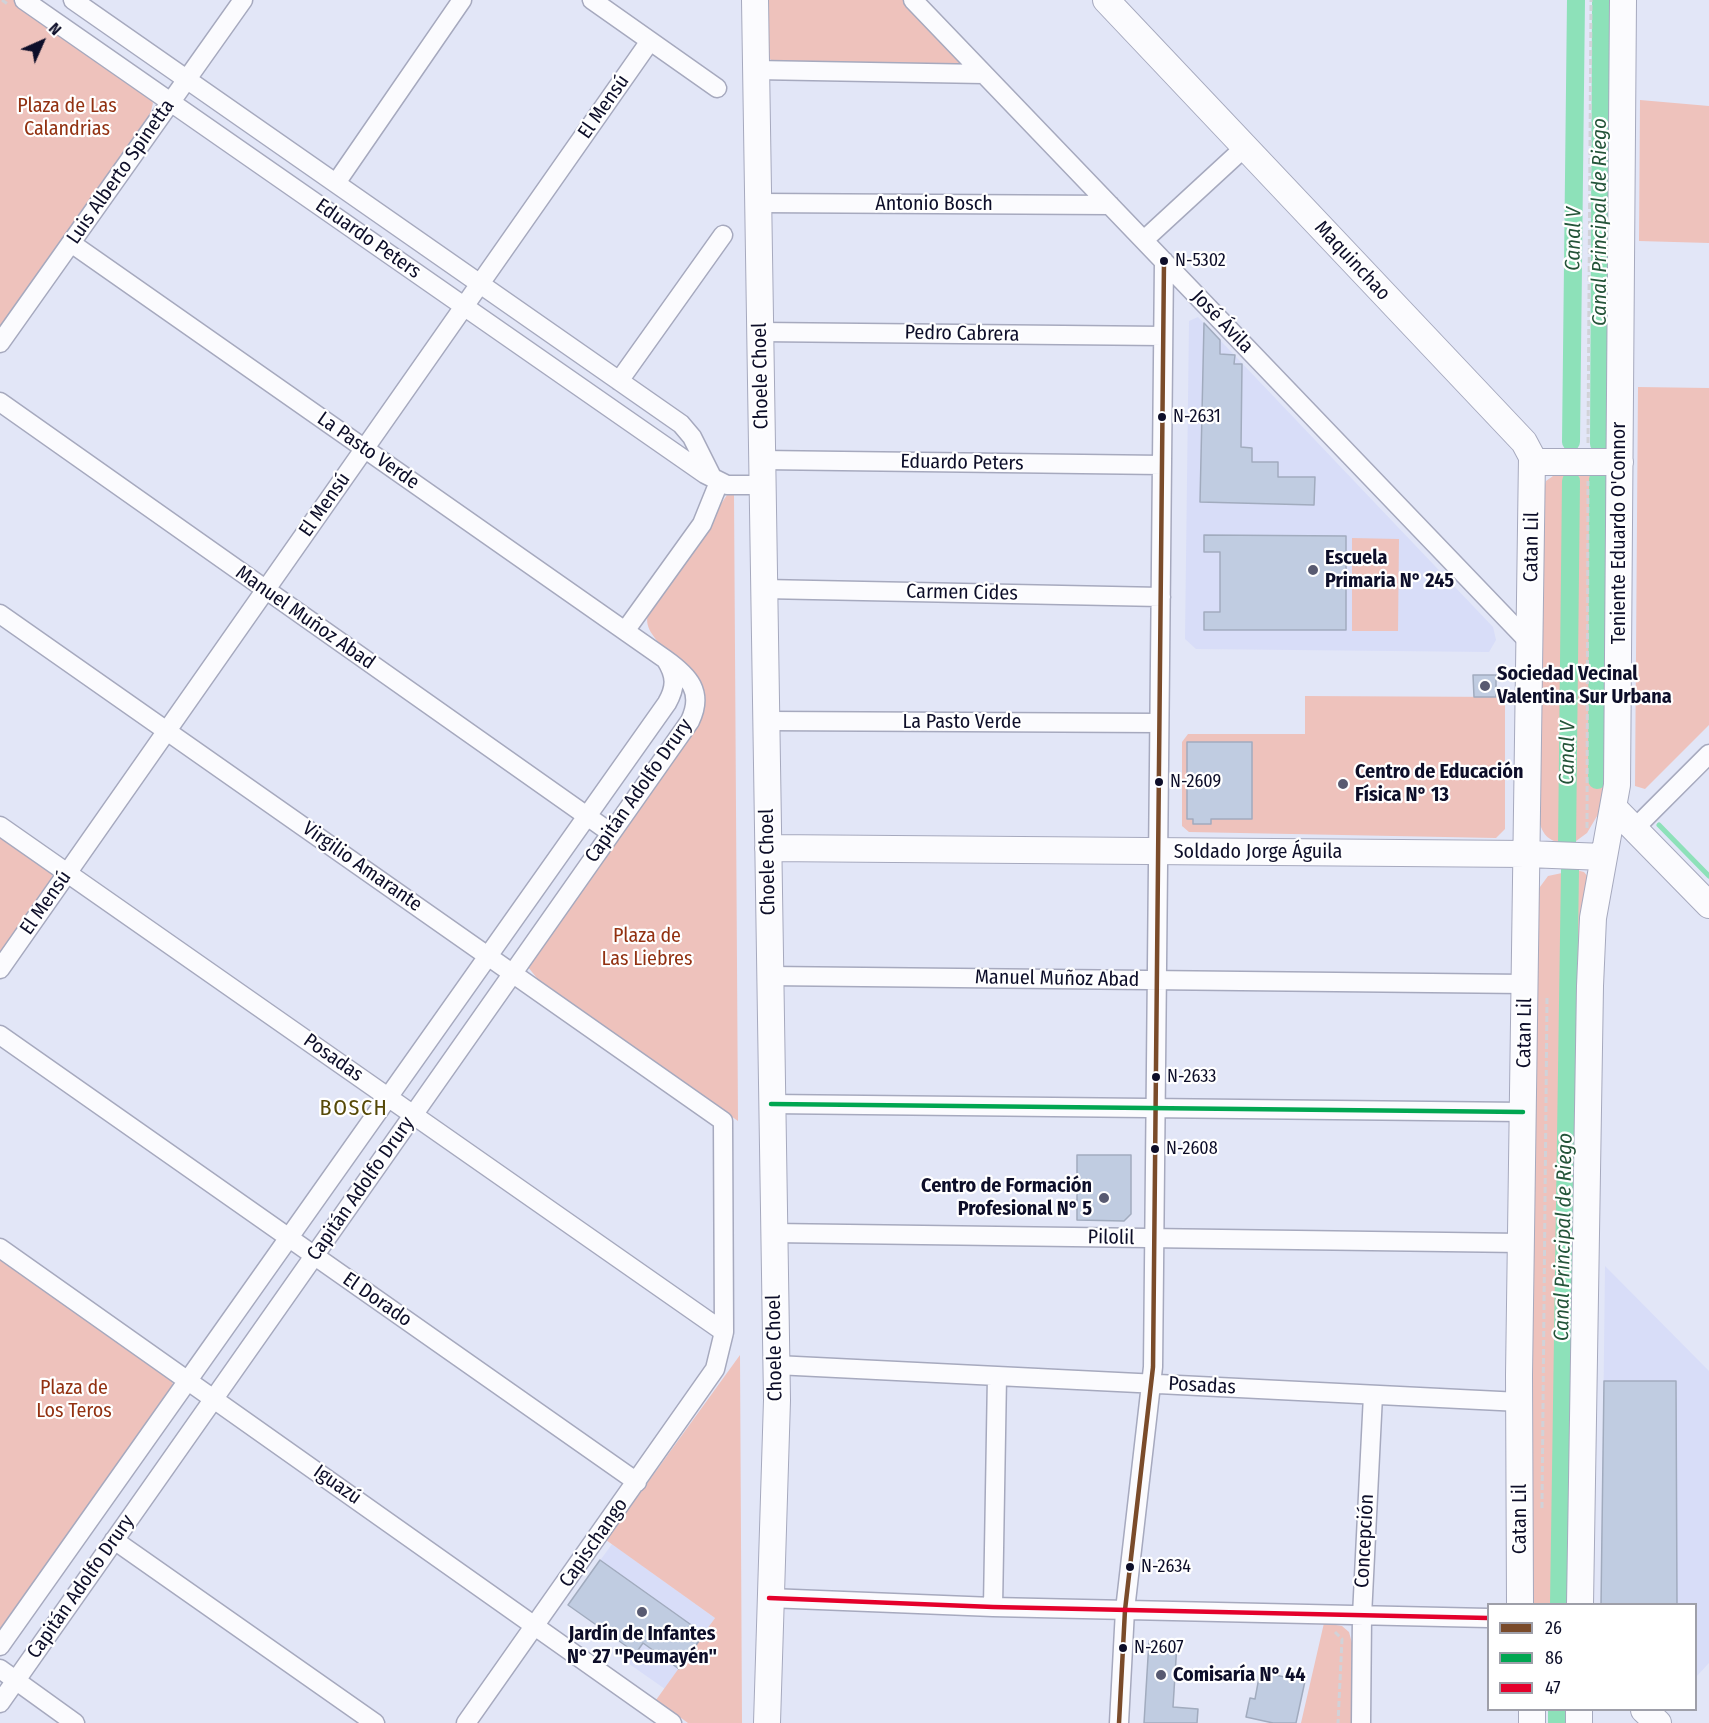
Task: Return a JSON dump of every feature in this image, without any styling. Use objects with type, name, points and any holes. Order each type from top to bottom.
[{"type":"street","name":"Eduardo Peters","points":[[73,0],[687,430],[716,480]]},
{"type":"street","name":"Luis Alberto Spinetta","points":[[0,343],[243,0]]},
{"type":"street","points":[[336,183],[462,0]]},
{"type":"street","points":[[592,0],[717,88]]},
{"type":"street","name":"Choele Choel","points":[[755,0],[776,1365],[767,1723]]},
{"type":"street","name":"José Ávila","points":[[913,0],[1531,644]]},
{"type":"street","name":"Maquinchao","points":[[1106,0],[1524,442],[1533,462]]},
{"type":"street","name":"Teniente Eduardo O'Connor","points":[[1580,1603],[1593,918],[1614,808],[1617,777],[1623,0]]},
{"type":"street","name":"Eduardo Peters","points":[[18,3],[171,101],[716,480],[734,485],[762,473],[1162,465]]},
{"type":"street","name":"El Mensú","points":[[0,969],[650,41]]},
{"type":"street","points":[[756,70],[984,74]]},
{"type":"street","points":[[1144,240],[1245,147]]},
{"type":"street","name":"Antonio Bosch","points":[[758,203],[1110,205]]},
{"type":"street","points":[[619,381],[723,236]]},
{"type":"street","name":"La Pasto Verde","points":[[70,243],[665,659]]},
{"type":"street","points":[[1119,1723],[1125,1610],[1152,1384],[1164,261]]},
{"type":"street","name":"Pedro Cabrera","points":[[760,332],[1163,336]]},
{"type":"street","name":"Manuel Muñoz Abad","points":[[0,402],[611,833]]},
{"type":"street","points":[[1533,462],[1620,462]]},
{"type":"street","name":"Catan Lil","points":[[1520,1603],[1523,1112],[1536,990],[1527,854],[1533,462]]},
{"type":"street","points":[[625,631],[702,524],[716,480]]},
{"type":"street","name":"Carmen Cides","points":[[764,589],[1161,597]]},
{"type":"street","name":"Virgilio Amarante","points":[[0,614],[723,1121],[724,1332]]},
{"type":"street","name":"Capitán Adolfo Drury","points":[[0,1646],[672,694],[674,676],[665,659]]},
{"type":"street","name":"Capitán Adolfo Drury","points":[[0,1703],[611,833],[694,711],[696,695],[692,686],[680,670],[665,659]]},
{"type":"street","name":"La Pasto Verde","points":[[766,720],[1159,723]]},
{"type":"street","points":[[1634,829],[1709,754]]},
{"type":"street","points":[[1614,808],[1709,905]]},
{"type":"street","name":"Posadas","points":[[0,826],[724,1332]]},
{"type":"street","name":"Soldado Jorge Águila","points":[[768,848],[1527,854],[1604,857]]},
{"type":"street","name":"Manuel Muñoz Abad","points":[[769,976],[1157,980],[1536,990]]},
{"type":"street","name":"El Dorado","points":[[0,1035],[637,1482]]},
{"type":"street","points":[[771,1104],[1523,1112]]},
{"type":"street","name":"Pilolil","points":[[773,1233],[1521,1243]]},
{"type":"street","name":"Iguazú","points":[[0,1248],[672,1723]]},
{"type":"street","name":"Capischango","points":[[466,1723],[705,1386],[718,1360],[724,1332]]},
{"type":"street","name":"Posadas","points":[[776,1365],[1520,1402]]},
{"type":"street","points":[[993,1607],[997,1376]]},
{"type":"street","name":"Concepción","points":[[1361,1723],[1362,1616],[1373,1395]]},
{"type":"street","points":[[114,1540],[375,1723]]},
{"type":"street","points":[[769,1598],[993,1607],[1487,1618]]},
{"type":"street","points":[[0,1669],[75,1723]]},
{"type":"street","points":[[1645,1711],[1658,1723]]},
{"type":"path","points":[[2,0],[18,3]]},
{"type":"path","points":[[1588,445],[1591,0]]},
{"type":"path","points":[[1587,833],[1588,476]]},
{"type":"path","points":[[1536,990],[1542,1509]]},
{"type":"path","points":[[1329,1631],[1336,1632],[1342,1639],[1338,1723]]},
{"type":"path","points":[[1333,1723],[1339,1715]]},
{"type":"shaded area","name":"Escuela Primaria N° 245","points":[[1198,317],[1493,627],[1496,640],[1489,652],[1196,649],[1185,639],[1189,321]]},
{"type":"shaded area","points":[[1605,1266],[1709,1371],[1709,1663],[1697,1676],[1697,1603],[1601,1603]]},
{"type":"shaded area","name":"Jardín de Infantes N° 27 \"Peumayén\"","points":[[612,1544],[715,1618],[665,1689],[625,1661],[632,1650],[568,1605]]},
{"type":"green space","name":"Plaza de Las Calandrias","points":[[0,0],[15,0],[147,93],[153,103],[150,115],[0,329]]},
{"type":"green space","points":[[763,0],[909,0],[961,61],[957,66],[773,62],[769,58]]},
{"type":"green space","points":[[1640,100],[1709,106],[1709,243],[1639,241]]},
{"type":"green space","points":[[1638,387],[1709,388],[1709,725],[1645,789],[1635,786]]},
{"type":"green space","points":[[1553,476],[1603,476],[1608,479],[1608,759],[1600,811],[1587,833],[1572,844],[1548,838],[1540,824],[1544,490],[1546,481]]},
{"type":"green space","name":"Plaza de Las Liebres","points":[[727,495],[734,495],[738,1121],[540,982],[528,967],[703,690],[698,680],[658,642],[647,622],[649,612]]},
{"type":"green space","points":[[1352,538],[1399,539],[1398,631],[1352,631]]},
{"type":"green space","name":"Centro de Educación Física N° 13","points":[[1305,696],[1505,697],[1505,829],[1496,838],[1189,832],[1182,826],[1182,742],[1188,734],[1305,734]]},
{"type":"green space","points":[[0,832],[53,874],[0,953]]},
{"type":"green space","points":[[1576,870],[1584,872],[1589,878],[1574,1603],[1527,1603],[1537,891],[1548,876]]},
{"type":"green space","name":"Plaza de Los Teros","points":[[0,1258],[172,1379],[173,1387],[0,1636]]},
{"type":"green space","points":[[740,1355],[742,1723],[688,1723],[656,1700],[715,1618],[606,1540]]},
{"type":"green space","points":[[1324,1623],[1342,1626],[1349,1632],[1352,1643],[1351,1723],[1301,1723]]},
{"type":"building","points":[[1204,323],[1220,340],[1220,354],[1235,355],[1234,364],[1242,364],[1241,447],[1252,448],[1252,462],[1278,462],[1278,477],[1315,477],[1314,505],[1200,502]]},
{"type":"building","points":[[1204,535],[1346,536],[1346,630],[1204,630],[1204,612],[1220,612],[1220,552],[1204,552]]},
{"type":"building","name":"Sociedad Vecinal Valentina Sur Urbana","points":[[1473,675],[1496,675],[1496,697],[1474,697]]},
{"type":"building","points":[[1187,742],[1252,742],[1252,819],[1211,819],[1211,824],[1193,824],[1193,819],[1187,819]]},
{"type":"building","name":"Centro de Formación Profesional N° 5","points":[[1077,1155],[1131,1155],[1131,1214],[1124,1221],[1077,1220]]},
{"type":"building","points":[[1604,1381],[1676,1381],[1677,1603],[1601,1603]]},
{"type":"building","name":"Jardín de Infantes N° 27 \"Peumayén\"","points":[[600,1560],[704,1634],[679,1669],[643,1643],[636,1653],[568,1605]]},
{"type":"building","name":"Comisaría N° 44","points":[[1149,1641],[1177,1643],[1173,1707],[1198,1709],[1197,1723],[1144,1723]]},
{"type":"building","points":[[1260,1672],[1305,1681],[1296,1723],[1273,1723],[1246,1717],[1250,1698],[1255,1699]]},
{"type":"waterway","name":"Canal V","points":[[1571,442],[1576,0]]},
{"type":"waterway","name":"Canal Principal de Riego","points":[[1599,444],[1601,0]]},
{"type":"waterway","name":"Canal Principal de Riego","points":[[1597,780],[1598,479]]},
{"type":"waterway","name":"Canal V","points":[[1567,845],[1571,481]]},
{"type":"waterway","points":[[1659,825],[1709,876]]},
{"type":"waterway","name":"Canal Principal de Riego","points":[[1559,1603],[1570,870]]},
{"type":"waterway","name":"Canal Principal de Riego","points":[[1557,1711],[1557,1723]]},
{"type":"transit line","name":"26","points":[[1119,1723],[1125,1610],[1153,1367],[1164,261]]},
{"type":"transit line","name":"86","points":[[771,1104],[1523,1112]]},
{"type":"transit line","name":"47","points":[[769,1598],[993,1607],[1487,1618]]},
{"type":"place","name":"N-5302","points":[[1164,261]]},
{"type":"place","name":"N-2631","points":[[1162,417]]},
{"type":"place","name":"Escuela Primaria N° 245","points":[[1313,570]]},
{"type":"place","name":"Sociedad Vecinal Valentina Sur Urbana","points":[[1485,686]]},
{"type":"place","name":"N-2609","points":[[1159,782]]},
{"type":"place","name":"Centro de Educación Física N° 13","points":[[1343,784]]},
{"type":"place","name":"N-2633","points":[[1156,1077]]},
{"type":"place","name":"N-2608","points":[[1155,1149]]},
{"type":"place","name":"Centro de Formación Profesional N° 5","points":[[1104,1198]]},
{"type":"place","name":"N-2634","points":[[1130,1567]]},
{"type":"place","name":"Jardín de Infantes N° 27 \"Peumayén\"","points":[[642,1612]]},
{"type":"place","name":"N-2607","points":[[1123,1648]]},
{"type":"place","name":"Comisaría N° 44","points":[[1161,1675]]},
{"type":"district","name":"BOSCH","points":[[354,1109]]}]
